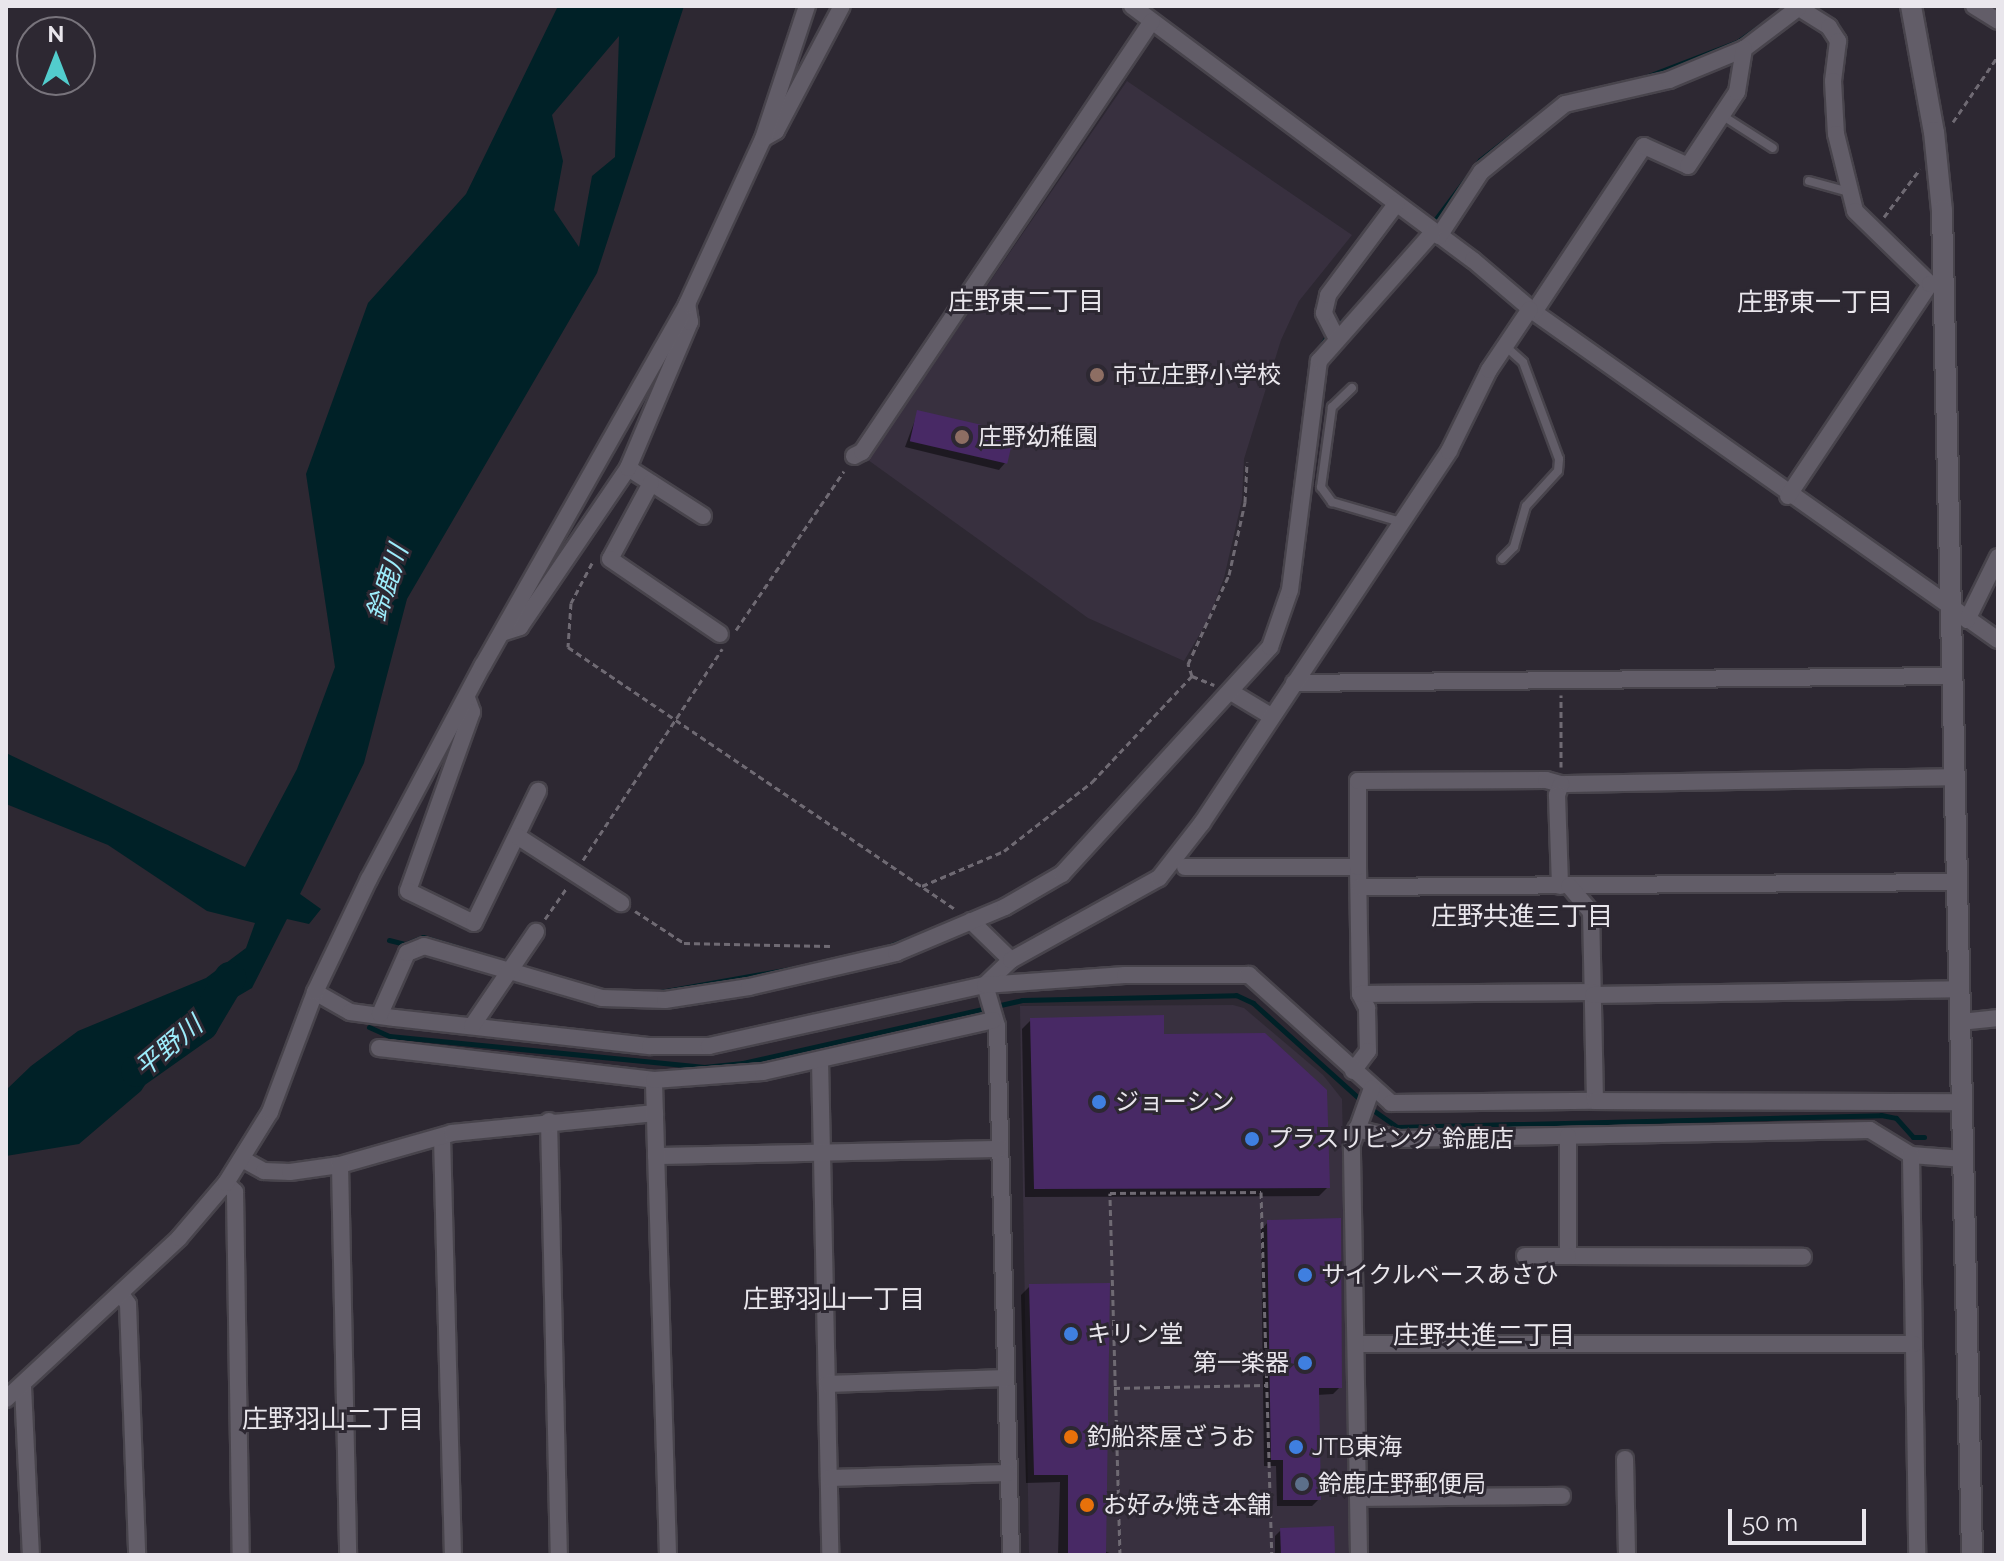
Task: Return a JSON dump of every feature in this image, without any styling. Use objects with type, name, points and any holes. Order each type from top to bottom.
[{"type":"street","points":[[6,1399],[23,1387],[121,1294],[226,1183],[270,1112],[315,992],[369,879],[502,633],[687,304],[763,139],[807,6]]},
{"type":"street","points":[[763,139],[776,131],[842,6]]},
{"type":"street","points":[[1132,6],[1532,310],[1788,496],[1998,640]]},
{"type":"street","points":[[1911,6],[1938,161],[1937,284],[1955,777],[1972,1555]]},
{"type":"street","points":[[1974,6],[1998,21]]},
{"type":"street","points":[[380,1014],[407,953],[424,946],[602,998],[665,1000],[749,987],[896,953],[965,916],[1062,874],[1231,692],[1280,630],[1290,590],[1319,361],[1481,172],[1565,104],[1641,89],[1744,49],[1797,7],[1829,27],[1838,41],[1833,81],[1836,134],[1855,211],[1937,284]]},
{"type":"street","points":[[854,456],[862,452],[1152,21]]},
{"type":"street","points":[[985,988],[1011,960],[1159,878],[1294,683],[1461,430],[1504,345],[1532,310],[1644,146],[1688,166],[1737,92],[1744,49]]},
{"type":"street","points":[[1337,339],[1326,323],[1328,295],[1396,204]]},
{"type":"street","points":[[1788,496],[1937,284]]},
{"type":"street","points":[[502,633],[520,627],[628,468],[690,322],[687,304]]},
{"type":"street","points":[[628,468],[703,516]]},
{"type":"street","points":[[651,483],[610,559],[727,637]]},
{"type":"street","points":[[1967,620],[1998,557]]},
{"type":"street","points":[[1294,683],[1952,676]]},
{"type":"street","points":[[1231,692],[1271,716]]},
{"type":"street","points":[[467,698],[472,712],[408,891],[474,923],[538,791]]},
{"type":"street","points":[[1353,1071],[1368,1051],[1367,1008],[1360,994],[1358,781],[1561,784],[1955,777]]},
{"type":"street","points":[[1561,784],[1557,795],[1565,886],[1591,912],[1595,1101]]},
{"type":"street","points":[[517,836],[621,903]]},
{"type":"street","points":[[1185,867],[1358,867]]},
{"type":"street","points":[[1359,887],[1957,882]]},
{"type":"street","points":[[965,916],[1011,960]]},
{"type":"street","points":[[472,1026],[536,932]]},
{"type":"street","points":[[315,992],[350,1012],[650,1046],[709,1046],[985,988],[1125,975],[1249,975],[1391,1103],[1595,1101],[1640,1106],[1963,1102]]},
{"type":"street","points":[[985,988],[993,1020],[1000,1149],[1011,1555]]},
{"type":"street","points":[[1360,994],[1958,989]]},
{"type":"street","points":[[1960,1022],[1998,1018]]},
{"type":"street","points":[[379,1048],[654,1080],[742,1075],[993,1020]]},
{"type":"street","points":[[820,1060],[830,1555]]},
{"type":"street","points":[[654,1080],[668,1555]]},
{"type":"street","points":[[1359,1555],[1356,1129],[1372,1088]]},
{"type":"street","points":[[1640,1106],[1641,1131]]},
{"type":"street","points":[[242,1159],[264,1171],[340,1165],[442,1137],[549,1121],[655,1113]]},
{"type":"street","points":[[549,1121],[559,1555]]},
{"type":"street","points":[[1356,1129],[1399,1139],[1568,1136],[1641,1131],[1870,1130],[1911,1155],[1964,1159]]},
{"type":"street","points":[[1568,1136],[1568,1256]]},
{"type":"street","points":[[442,1137],[453,1555]]},
{"type":"street","points":[[656,1156],[1000,1149]]},
{"type":"street","points":[[1911,1155],[1917,1555]]},
{"type":"street","points":[[340,1165],[348,1555]]},
{"type":"street","points":[[226,1183],[235,1192],[241,1555]]},
{"type":"street","points":[[1525,1256],[1803,1257]]},
{"type":"street","points":[[121,1294],[128,1304],[137,1555]]},
{"type":"street","points":[[1356,1344],[1914,1344]]},
{"type":"street","points":[[827,1384],[1006,1378]]},
{"type":"street","points":[[23,1387],[31,1555]]},
{"type":"street","points":[[1625,1459],[1627,1555]]},
{"type":"street","points":[[829,1478],[1008,1473]]},
{"type":"street","points":[[1359,1498],[1562,1496]]},
{"type":"lane","points":[[1723,116],[1773,148]]},
{"type":"lane","points":[[1809,181],[1849,192]]},
{"type":"lane","points":[[1502,559],[1514,547],[1526,506],[1558,471],[1559,459],[1523,362],[1504,345]]},
{"type":"lane","points":[[1352,388],[1332,407],[1321,487],[1332,502],[1401,522]]},
{"type":"path","points":[[1934,132],[1947,130],[1998,56]]},
{"type":"path","points":[[1875,230],[1917,171],[1938,161]]},
{"type":"path","points":[[536,932],[727,637],[854,456]]},
{"type":"path","points":[[1212,684],[1192,676],[1188,664],[1229,575],[1245,502],[1247,462]]},
{"type":"path","points":[[598,552],[571,603],[568,647],[965,916]]},
{"type":"path","points":[[922,886],[1004,851],[1092,782],[1192,676]]},
{"type":"path","points":[[1561,679],[1561,784]]},
{"type":"path","points":[[621,903],[684,943],[830,946]]},
{"type":"path","points":[[1120,1555],[1110,1193],[1261,1192],[1272,1555]]},
{"type":"path","points":[[1114,1388],[1266,1385]]},
{"type":"shaded area","name":"市立庄野小学校","points":[[1127,81],[1352,235],[1299,301],[1281,340],[1244,459],[1242,500],[1224,578],[1208,620],[1184,661],[1088,618],[868,460]]},
{"type":"shaded area","points":[[1233,1005],[1244,1008],[1323,1075],[1342,1099],[1352,1555],[1029,1555],[1020,1006]]},
{"type":"water","name":"鈴鹿川","points":[[558,6],[684,6],[597,273],[407,599],[364,763],[300,894],[321,909],[309,924],[287,919],[252,988],[182,1029],[141,1091],[79,1144],[6,1156],[6,1090],[31,1066],[78,1031],[206,978],[246,948],[255,923],[207,911],[108,845],[6,804],[6,753],[245,867],[297,769],[335,667],[306,474],[368,303],[466,194]],"holes":[[[619,36],[615,157],[592,176],[579,247],[554,210],[563,161],[552,115]]]},
{"type":"building","name":"庄野幼稚園","points":[[917,410],[1014,432],[1007,464],[910,441]]},
{"type":"building","points":[[1164,1015],[1164,1034],[1265,1033],[1327,1090],[1330,1188],[1034,1189],[1030,1018]]},
{"type":"building","points":[[1341,1218],[1342,1388],[1319,1388],[1321,1500],[1283,1500],[1283,1460],[1271,1460],[1267,1220]]},
{"type":"building","points":[[1110,1283],[1106,1555],[1068,1555],[1068,1475],[1034,1475],[1029,1284]]},
{"type":"building","points":[[1334,1526],[1335,1555],[1281,1555],[1280,1528]]},
{"type":"waterway","points":[[1643,78],[1737,42],[1773,17]]},
{"type":"waterway","points":[[1432,224],[1480,160],[1560,98],[1602,88]]},
{"type":"waterway","points":[[1336,326],[1353,312]]},
{"type":"waterway","points":[[1313,358],[1329,333]]},
{"type":"waterway","points":[[984,908],[1014,893]]},
{"type":"waterway","points":[[884,948],[923,933]]},
{"type":"waterway","points":[[389,940],[405,944],[423,937],[587,986]]},
{"type":"waterway","points":[[660,992],[800,967]]},
{"type":"waterway","name":"平野川","points":[[137,1071],[202,1025],[230,978]]},
{"type":"waterway","points":[[369,1027],[389,1036],[704,1067],[743,1063],[1022,1000],[1236,995],[1253,1003],[1362,1101]]},
{"type":"waterway","points":[[1370,1108],[1397,1127],[1881,1115],[1896,1118],[1913,1137],[1924,1137]]},
{"type":"place","name":"市立庄野小学校","points":[[1097,375]]},
{"type":"place","name":"庄野幼稚園","points":[[962,437]]},
{"type":"place","name":"ジョーシン","points":[[1099,1102]]},
{"type":"place","name":"プラスリビング 鈴鹿店","points":[[1252,1139]]},
{"type":"place","name":"サイクルベースあさひ","points":[[1305,1275]]},
{"type":"place","name":"キリン堂","points":[[1071,1334]]},
{"type":"place","name":"第一楽器","points":[[1305,1363]]},
{"type":"place","name":"釣船茶屋ざうお","points":[[1071,1437]]},
{"type":"place","name":"JTB東海","points":[[1296,1447]]},
{"type":"place","name":"鈴鹿庄野郵便局","points":[[1302,1484]]},
{"type":"place","name":"お好み焼き本舗","points":[[1087,1505]]},
{"type":"district","name":"庄野東二丁目","points":[[1026,302]]},
{"type":"district","name":"庄野東一丁目","points":[[1815,303]]},
{"type":"district","name":"庄野共進三丁目","points":[[1522,917]]},
{"type":"district","name":"庄野羽山一丁目","points":[[834,1300]]},
{"type":"district","name":"庄野共進二丁目","points":[[1484,1336]]},
{"type":"district","name":"庄野羽山二丁目","points":[[333,1420]]}]
